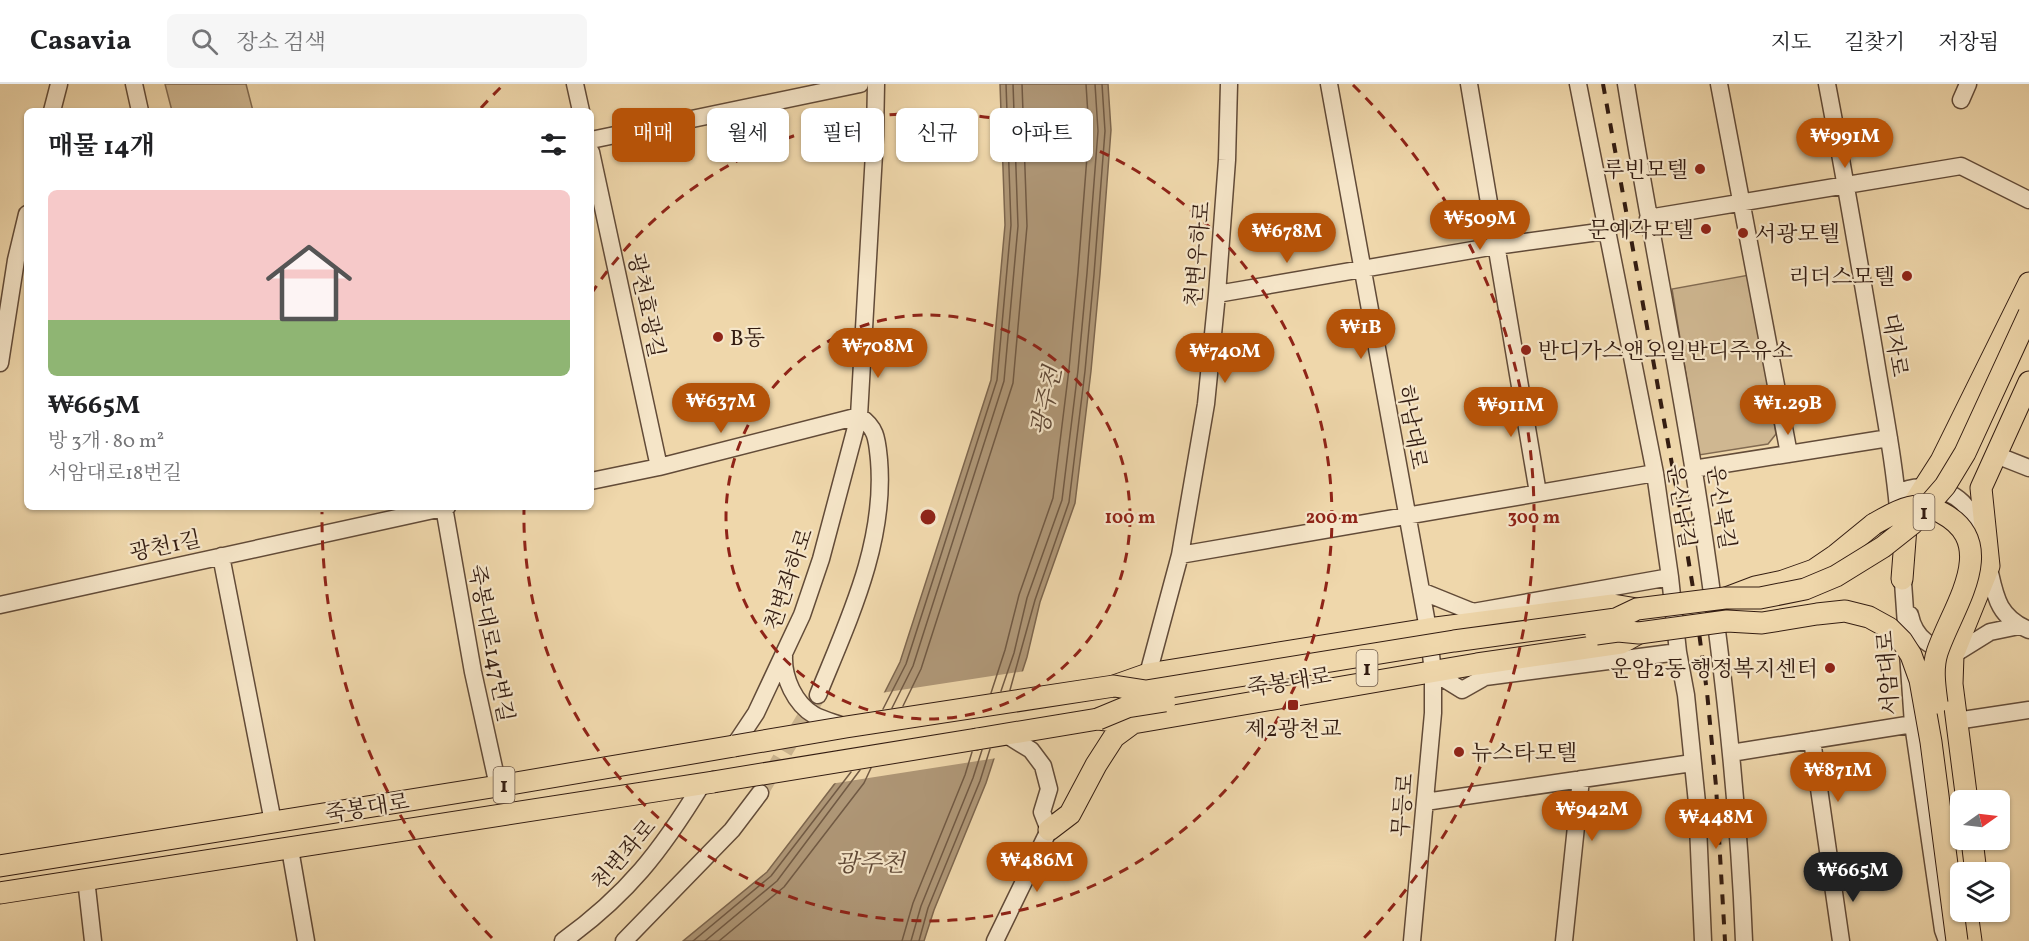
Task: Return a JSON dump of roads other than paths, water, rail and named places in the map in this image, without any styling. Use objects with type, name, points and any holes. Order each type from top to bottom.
[{"type":"main road","points":[[1902,579],[1907,514],[1941,461],[2029,283]]},
{"type":"main road","name":"1","points":[[1637,609],[1725,598],[1760,598],[1793,591],[1836,576],[1862,561],[1912,524],[1945,486],[1965,453],[2029,314]]},
{"type":"main road","name":"1","points":[[1639,633],[1727,621],[1760,611],[1803,603],[1834,591],[1886,561],[1937,517],[1960,485],[1974,461],[2029,344]]},
{"type":"main road","points":[[1965,790],[1952,684],[1953,655],[1989,566],[1981,488],[2029,382]]},
{"type":"main road","points":[[1725,598],[1814,570],[1874,524],[1902,508],[1934,508],[1953,519],[1965,534],[1972,560],[1967,583],[1936,654],[1934,681],[1959,862]]},
{"type":"main road","points":[[1114,686],[1148,674],[1428,629],[1613,605],[1637,609]]},
{"type":"main road","name":"죽봉대로","points":[[1114,686],[1146,691],[1454,641],[1616,619],[1637,609]]},
{"type":"main road","points":[[1727,621],[1762,622],[1845,611],[1869,617],[1889,628],[1902,641],[1911,655],[1920,680],[1931,742],[1958,941]]},
{"type":"main road","name":"죽봉대로","points":[[0,893],[977,739],[1098,719],[1127,707],[1451,654],[1618,631],[1639,633]]},
{"type":"main road","points":[[1098,719],[1133,723],[1477,664],[1622,643],[1639,633]]},
{"type":"main road","name":"1","points":[[734,746],[1114,686]]},
{"type":"main road","points":[[1049,830],[1070,814],[1114,737],[1133,723]]},
{"type":"main road","name":"죽봉대로","points":[[0,866],[734,746]]},
{"type":"main road","points":[[1968,922],[1971,941]]},
{"type":"main road","points":[[1982,922],[1984,941]]},
{"type":"street","points":[[53,108],[59,84]]},
{"type":"street","points":[[134,84],[139,108]]},
{"type":"street","points":[[574,84],[580,108]]},
{"type":"street","points":[[594,139],[860,84]]},
{"type":"street","name":"천변좌하로","points":[[734,746],[756,713],[802,615],[821,559],[859,417],[876,84]]},
{"type":"street","name":"천변우하로","points":[[1148,674],[1180,555],[1206,404],[1227,159],[1228,84]]},
{"type":"street","name":"하남대로","points":[[1329,84],[1428,629],[1433,672]]},
{"type":"street","points":[[1469,84],[1538,493]]},
{"type":"street","name":"운신남길","points":[[1578,84],[1655,473],[1678,652],[1686,695],[1697,804],[1703,941]]},
{"type":"street","name":"운신북길","points":[[1626,84],[1694,469],[1717,629],[1741,861],[1744,941]]},
{"type":"street","points":[[1719,84],[1789,454]]},
{"type":"street","name":"대자로","points":[[1827,84],[1847,186],[1889,438],[1897,494],[1902,579]]},
{"type":"street","points":[[1961,100],[1968,84]]},
{"type":"street","name":"광천효광길","points":[[594,166],[659,467]]},
{"type":"street","points":[[1648,218],[1961,166],[2029,200]]},
{"type":"street","points":[[0,363],[14,261],[24,225]]},
{"type":"street","points":[[1217,294],[1496,246],[1606,231]]},
{"type":"street","points":[[594,480],[659,467],[859,417],[870,423],[877,443],[879,494],[874,536],[856,603],[818,695]]},
{"type":"street","points":[[1694,469],[1889,438]]},
{"type":"street","points":[[1996,455],[2029,468]]},
{"type":"street","points":[[1180,555],[1655,473]]},
{"type":"street","points":[[1897,494],[1907,488],[1923,487],[1945,490],[1963,502],[1973,517],[2000,608],[2024,628]]},
{"type":"street","name":"광천1길","points":[[0,605],[431,510]]},
{"type":"street","name":"죽봉대로147번길","points":[[446,510],[473,672],[498,786]]},
{"type":"street","points":[[221,556],[273,822]]},
{"type":"street","points":[[1421,591],[1473,612],[1670,577]]},
{"type":"street","points":[[1902,579],[1912,626],[1929,646],[1953,655],[1990,632],[2024,628]]},
{"type":"street","name":"서암대로","points":[[1902,579],[1913,724],[1943,930],[1947,941]]},
{"type":"street","points":[[1433,672],[1462,690],[1485,677],[1678,652]]},
{"type":"street","points":[[784,656],[783,669],[801,705],[814,715],[846,727]]},
{"type":"street","name":"무등로","points":[[1412,941],[1433,713],[1433,672]]},
{"type":"street","points":[[1956,721],[2029,710]]},
{"type":"street","points":[[1731,753],[1913,724]]},
{"type":"street","points":[[994,941],[1049,830],[1042,812],[1049,789],[1043,766],[1031,750],[1005,734]]},
{"type":"street","points":[[1812,740],[1841,941]]},
{"type":"street","points":[[1425,802],[1692,763]]},
{"type":"street","points":[[1564,941],[1581,779]]},
{"type":"street","name":"천변좌로","points":[[563,941],[608,906],[641,872],[708,783]]},
{"type":"street","points":[[624,941],[732,830],[760,793]]},
{"type":"street","points":[[290,849],[306,941]]},
{"type":"street","points":[[86,879],[93,941]]},
{"type":"water","name":"광주천","points":[[1000,84],[1108,84],[1111,130],[1091,371],[1075,503],[1040,602],[1027,657],[986,783],[934,910],[924,941],[683,941],[767,872],[846,769],[900,662],[991,380],[1005,225],[1003,162],[1093,162],[1093,108],[1001,108]]},
{"type":"tunnel","points":[[760,793],[818,695]]},
{"type":"railway","points":[[1603,84],[1693,588],[1707,692],[1716,786],[1725,941]]},
{"type":"place","name":"루빈모텔","points":[[1700,169]]},
{"type":"place","name":"문예각모텔","points":[[1706,229]]},
{"type":"place","name":"서광모텔","points":[[1743,233]]},
{"type":"place","name":"리더스모텔","points":[[1907,276]]},
{"type":"place","name":"B동","points":[[718,337]]},
{"type":"place","name":"반디가스앤오일반디주유소","points":[[1526,350]]},
{"type":"place","name":"운암2동 행정복지센터","points":[[1830,668]]},
{"type":"place","name":"제2광천교","points":[[1293,705]]},
{"type":"place","name":"뉴스타모텔","points":[[1459,752]]}]
